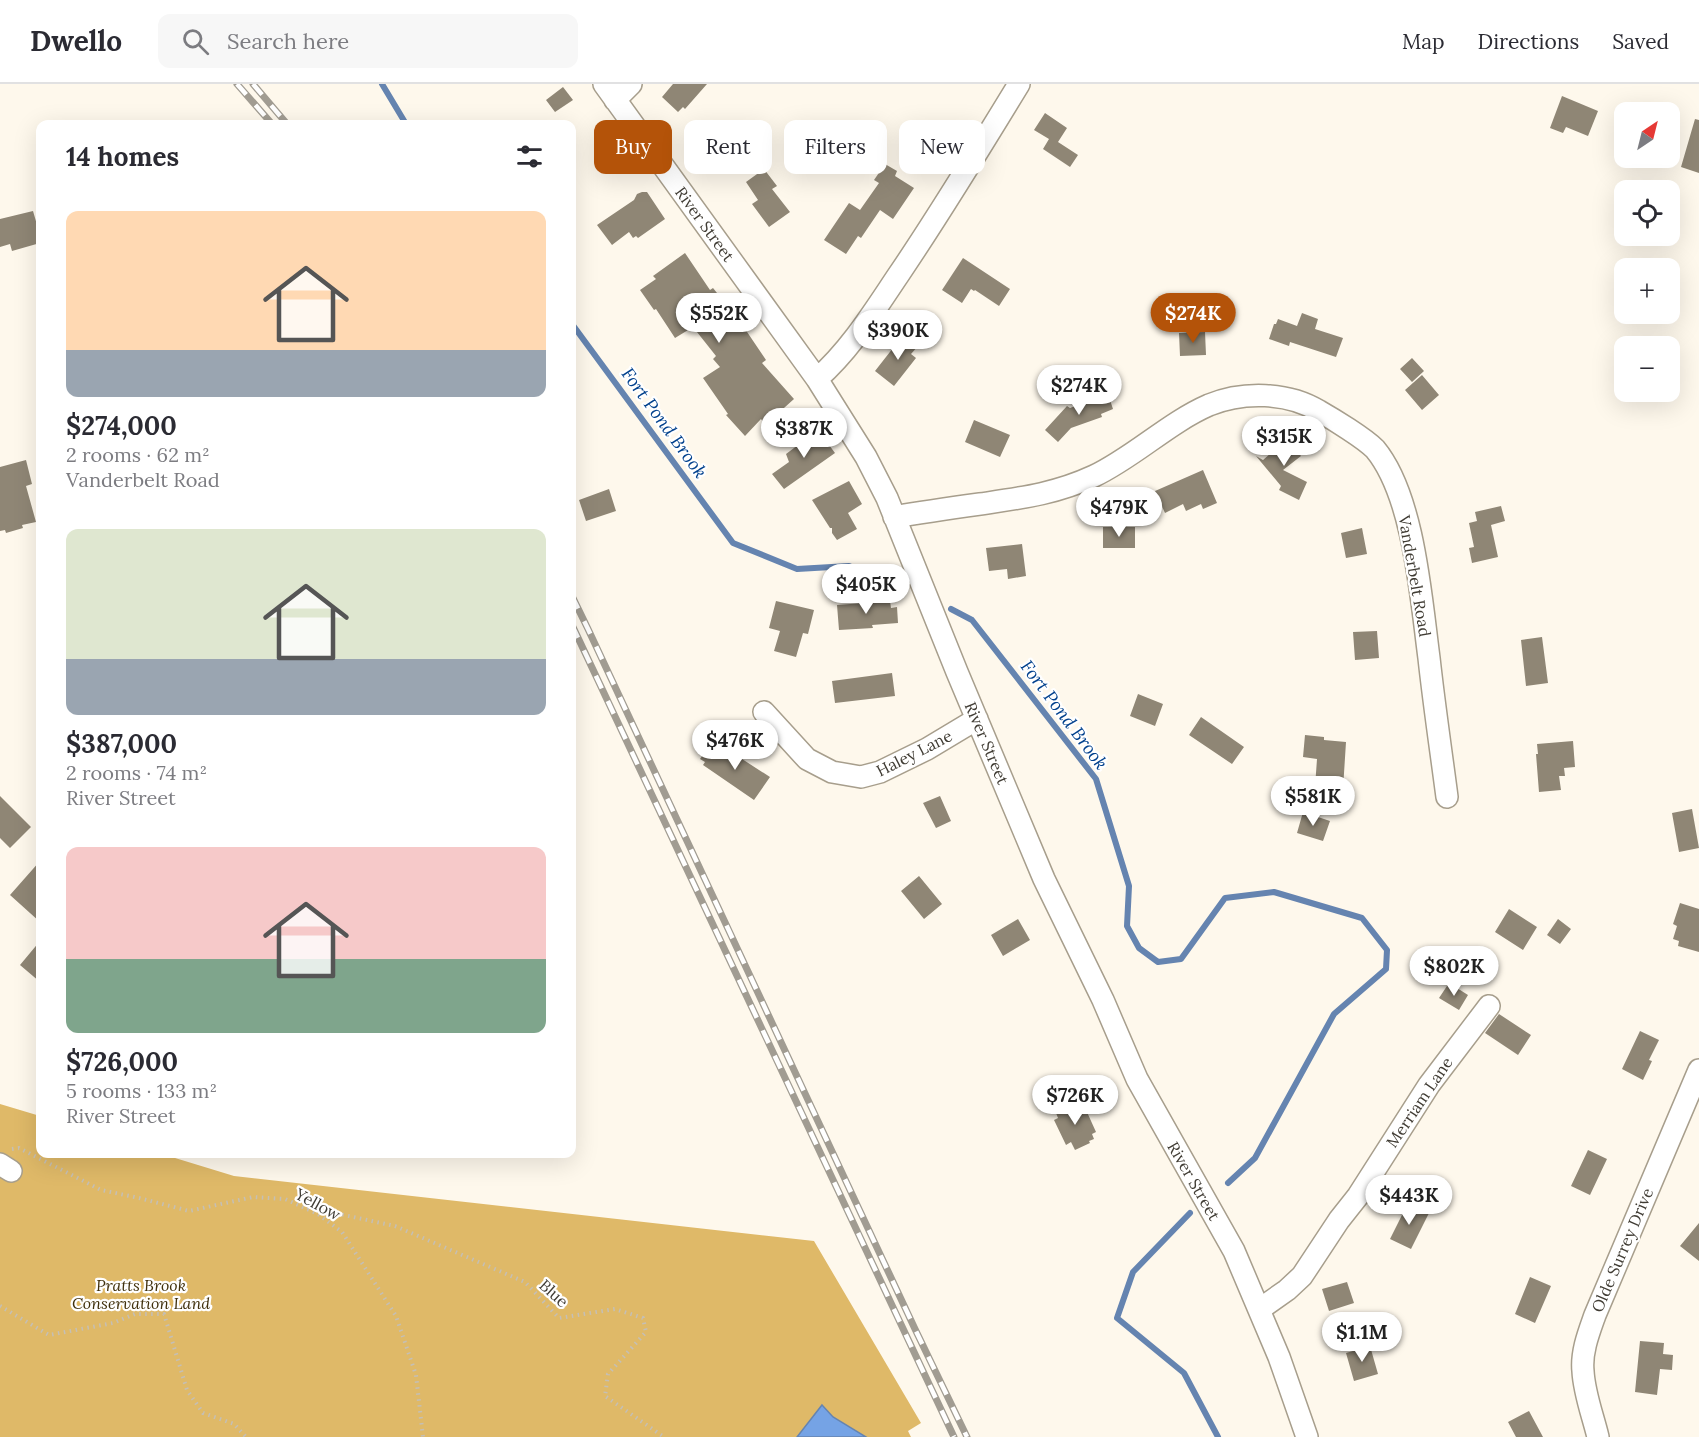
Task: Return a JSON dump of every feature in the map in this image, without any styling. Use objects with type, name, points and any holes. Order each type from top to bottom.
[{"type":"street","points":[[610,92],[632,84]]},
{"type":"street","points":[[816,379],[843,352],[866,323],[929,229],[1019,84]]},
{"type":"street","name":"River Street","points":[[610,92],[816,379],[871,466],[1044,879],[1103,1000],[1137,1079],[1234,1251],[1279,1357],[1307,1437]]},
{"type":"street","name":"Vanderbelt Road","points":[[894,517],[1028,497],[1065,488],[1129,456],[1210,405],[1236,397],[1265,396],[1292,399],[1308,404],[1374,449],[1390,473],[1405,509],[1422,602],[1447,797]]},
{"type":"street","name":"Haley Lane","points":[[764,712],[807,759],[832,772],[861,777],[880,772],[927,749],[976,718]]},
{"type":"street","name":"Merriam Lane","points":[[1260,1309],[1302,1276],[1339,1220],[1358,1196],[1429,1085],[1489,1006]]},
{"type":"street","name":"Olde Surrey Drive","points":[[1599,1437],[1583,1371],[1588,1333],[1699,1070]]},
{"type":"path","name":"Yellow","points":[[7,1162],[18,1148],[36,1157]]},
{"type":"path","name":"Yellow","points":[[38,1158],[100,1190],[189,1211],[253,1197],[285,1199],[318,1214],[342,1232],[396,1316],[416,1375],[423,1437]]},
{"type":"path","name":"Blue","points":[[298,1205],[395,1226],[525,1282],[559,1318],[615,1309],[643,1318],[646,1332],[608,1374],[605,1396],[664,1437]]},
{"type":"path","points":[[0,1306],[49,1335],[113,1323],[135,1314],[164,1314],[187,1390],[203,1413],[234,1424],[246,1437]]},
{"type":"green space","name":"Pratts Brook Conservation Land","points":[[0,1104],[36,1115],[36,1158],[175,1158],[234,1176],[814,1241],[921,1423],[908,1431],[911,1437],[0,1437]]},
{"type":"water","points":[[822,1405],[833,1417],[866,1437],[797,1437]]},
{"type":"building","points":[[673,84],[707,84],[685,109],[683,107],[678,112],[662,97]]},
{"type":"building","points":[[563,87],[573,100],[555,112],[546,100]]},
{"type":"building","points":[[1562,96],[1598,111],[1588,136],[1566,127],[1563,133],[1550,128]]},
{"type":"building","points":[[1045,113],[1067,128],[1058,142],[1078,155],[1070,167],[1043,149],[1049,139],[1034,130]]},
{"type":"building","points":[[1695,119],[1699,120],[1699,173],[1681,167]]},
{"type":"building","points":[[887,165],[897,171],[895,176],[914,188],[893,219],[880,210],[861,238],[858,236],[846,254],[824,240],[849,203],[860,210],[879,183],[874,180],[878,174],[887,174]]},
{"type":"building","points":[[757,174],[768,174],[777,186],[772,189],[790,212],[769,227],[752,204],[758,200],[746,182]]},
{"type":"building","points":[[642,192],[647,192],[665,219],[638,238],[636,236],[633,238],[629,232],[612,245],[597,225]]},
{"type":"building","points":[[33,211],[36,221],[36,244],[12,251],[10,244],[0,247],[0,219]]},
{"type":"building","points":[[685,253],[710,290],[713,288],[741,323],[766,360],[762,363],[794,399],[765,425],[761,419],[745,436],[726,415],[728,414],[703,378],[720,367],[713,359],[716,356],[693,327],[675,338],[640,290],[656,279],[653,276]]},
{"type":"building","points":[[963,258],[1010,289],[999,306],[975,290],[971,289],[962,303],[942,290]]},
{"type":"building","points":[[1302,313],[1318,319],[1315,329],[1343,338],[1336,357],[1290,342],[1289,346],[1269,339],[1278,319],[1297,326]]},
{"type":"building","points":[[1205,332],[1206,355],[1180,356],[1179,333]]},
{"type":"building","points":[[904,334],[918,346],[911,354],[916,358],[894,386],[875,371]]},
{"type":"building","points":[[1412,358],[1424,371],[1412,382],[1400,369]]},
{"type":"building","points":[[1422,375],[1439,395],[1422,410],[1405,390]]},
{"type":"building","points":[[1108,394],[1113,409],[1101,414],[1102,417],[1071,428],[1058,442],[1045,430],[1067,406],[1070,408]]},
{"type":"building","points":[[974,420],[1010,435],[1000,457],[965,442]]},
{"type":"building","points":[[818,430],[835,453],[784,489],[772,474],[789,462],[786,454]]},
{"type":"building","points":[[1283,434],[1301,456],[1283,470],[1307,482],[1299,500],[1279,490],[1281,486],[1256,456],[1263,460],[1271,453],[1266,448]]},
{"type":"building","points":[[26,460],[32,484],[26,486],[36,522],[22,525],[23,528],[6,533],[5,530],[0,531],[0,467]]},
{"type":"building","points":[[1203,470],[1217,503],[1203,509],[1201,504],[1186,511],[1183,504],[1165,513],[1155,491]]},
{"type":"building","points":[[849,481],[862,504],[848,513],[857,529],[837,540],[832,533],[832,528],[812,500]]},
{"type":"building","points":[[609,489],[616,511],[586,521],[579,500]]},
{"type":"building","points":[[1501,506],[1505,521],[1491,525],[1498,557],[1472,563],[1469,548],[1474,547],[1469,523],[1477,521],[1475,512]]},
{"type":"building","points":[[1103,527],[1135,527],[1135,548],[1103,548]]},
{"type":"building","points":[[1362,528],[1367,554],[1346,558],[1341,533]]},
{"type":"building","points":[[1022,544],[1026,576],[1008,579],[1007,569],[989,571],[986,548]]},
{"type":"building","points":[[776,601],[814,610],[808,634],[803,633],[796,657],[774,651],[780,631],[769,628]]},
{"type":"building","points":[[890,601],[891,608],[897,607],[898,623],[872,625],[873,628],[839,630],[837,605]]},
{"type":"building","points":[[1377,631],[1379,658],[1355,660],[1353,632]]},
{"type":"building","points":[[1542,637],[1548,683],[1526,686],[1521,640]]},
{"type":"building","points":[[892,673],[895,696],[835,703],[832,681]]},
{"type":"building","points":[[1138,694],[1163,704],[1155,726],[1130,716]]},
{"type":"building","points":[[1201,717],[1244,747],[1232,764],[1189,735]]},
{"type":"building","points":[[1305,735],[1346,742],[1343,789],[1315,787],[1317,759],[1303,757]]},
{"type":"building","points":[[1573,741],[1575,767],[1564,768],[1565,776],[1559,776],[1561,790],[1539,792],[1537,744]]},
{"type":"building","points":[[711,743],[739,762],[742,759],[770,777],[754,800],[703,765],[705,762],[700,759]]},
{"type":"building","points":[[0,796],[31,827],[10,848],[0,838]]},
{"type":"building","points":[[940,796],[951,821],[936,828],[923,803]]},
{"type":"building","points":[[1692,809],[1699,848],[1679,852],[1672,813]]},
{"type":"building","points":[[1303,812],[1330,821],[1323,841],[1297,833]]},
{"type":"building","points":[[36,866],[36,918],[10,895]]},
{"type":"building","points":[[919,876],[942,904],[924,919],[901,891]]},
{"type":"building","points":[[1680,903],[1699,909],[1699,952],[1678,946],[1679,941],[1673,939],[1677,926],[1673,924]]},
{"type":"building","points":[[1509,909],[1537,927],[1523,950],[1495,932]]},
{"type":"building","points":[[1018,919],[1030,940],[1003,956],[991,935]]},
{"type":"building","points":[[1558,919],[1571,929],[1560,944],[1547,935]]},
{"type":"building","points":[[36,946],[36,979],[20,965]]},
{"type":"building","points":[[1449,983],[1468,995],[1459,1010],[1439,998]]},
{"type":"building","points":[[1499,1014],[1531,1035],[1518,1055],[1485,1033]]},
{"type":"building","points":[[1640,1031],[1659,1040],[1649,1060],[1652,1061],[1643,1080],[1622,1069]]},
{"type":"building","points":[[1082,1101],[1096,1132],[1092,1134],[1094,1139],[1089,1141],[1090,1143],[1075,1150],[1071,1142],[1066,1145],[1054,1120],[1058,1118],[1056,1113]]},
{"type":"building","points":[[1588,1150],[1607,1159],[1590,1195],[1571,1186]]},
{"type":"building","points":[[1408,1203],[1429,1213],[1411,1249],[1390,1239]]},
{"type":"building","points":[[1699,1223],[1699,1261],[1680,1246]]},
{"type":"building","points":[[1530,1277],[1551,1286],[1535,1323],[1515,1314]]},
{"type":"building","points":[[1347,1282],[1354,1303],[1329,1311],[1322,1289]]},
{"type":"building","points":[[1640,1341],[1664,1343],[1663,1354],[1673,1355],[1672,1370],[1660,1369],[1657,1395],[1635,1392]]},
{"type":"building","points":[[1370,1346],[1378,1374],[1354,1381],[1346,1353]]},
{"type":"building","points":[[1529,1411],[1543,1437],[1516,1437],[1508,1422]]},
{"type":"waterway","name":"Fort Pond Brook","points":[[382,84],[404,120]]},
{"type":"waterway","name":"Fort Pond Brook","points":[[576,329],[733,543],[797,569],[849,566],[901,587]]},
{"type":"waterway","name":"Fort Pond Brook","points":[[951,609],[972,620],[1096,779],[1129,886],[1127,926],[1139,948],[1158,962],[1181,959],[1225,898],[1274,892],[1362,918],[1387,950],[1386,969],[1334,1014],[1255,1158],[1228,1183]]},
{"type":"waterway","name":"Fort Pond Brook","points":[[1190,1213],[1133,1272],[1117,1318],[1184,1373],[1218,1437]]},
{"type":"railway","points":[[237,84],[268,120]]},
{"type":"railway","points":[[253,84],[284,120]]},
{"type":"railway","points":[[576,604],[967,1437]]},
{"type":"railway","points":[[576,634],[954,1437]]}]
